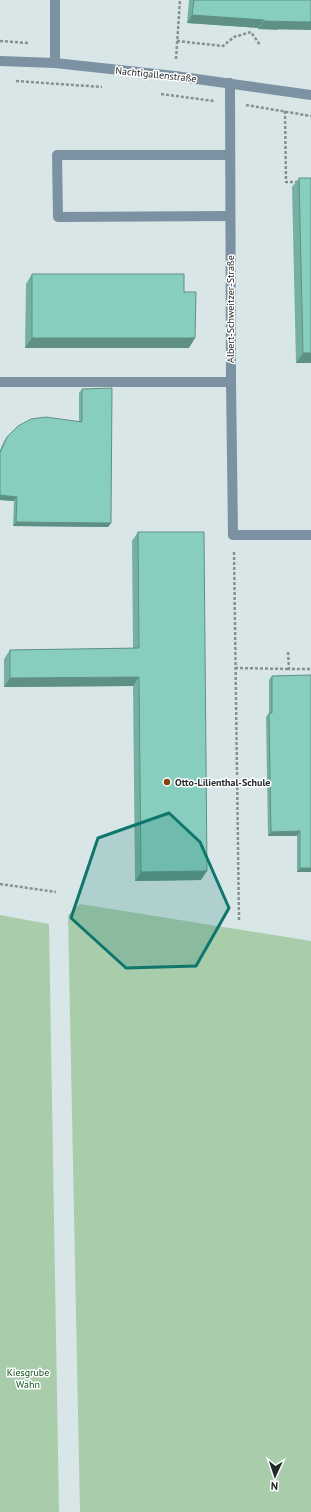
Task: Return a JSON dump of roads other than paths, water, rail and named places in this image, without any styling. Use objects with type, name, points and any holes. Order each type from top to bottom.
[{"type":"street","points":[[55,0],[55,63]]},
{"type":"street","name":"Nachtigallenstraße","points":[[0,61],[55,63],[175,76],[311,95]]},
{"type":"street","name":"Albert-Schweitzer-Straße","points":[[230,83],[233,535],[311,535]]},
{"type":"street","points":[[230,155],[57,155],[57,171],[58,217],[230,216]]},
{"type":"street","points":[[0,382],[231,382]]},
{"type":"place","name":"Otto-Lilienthal-Schule","points":[[167,782]]},
{"type":"park label","name":"Kiesgrube Wahn","points":[[28,1378]]}]
